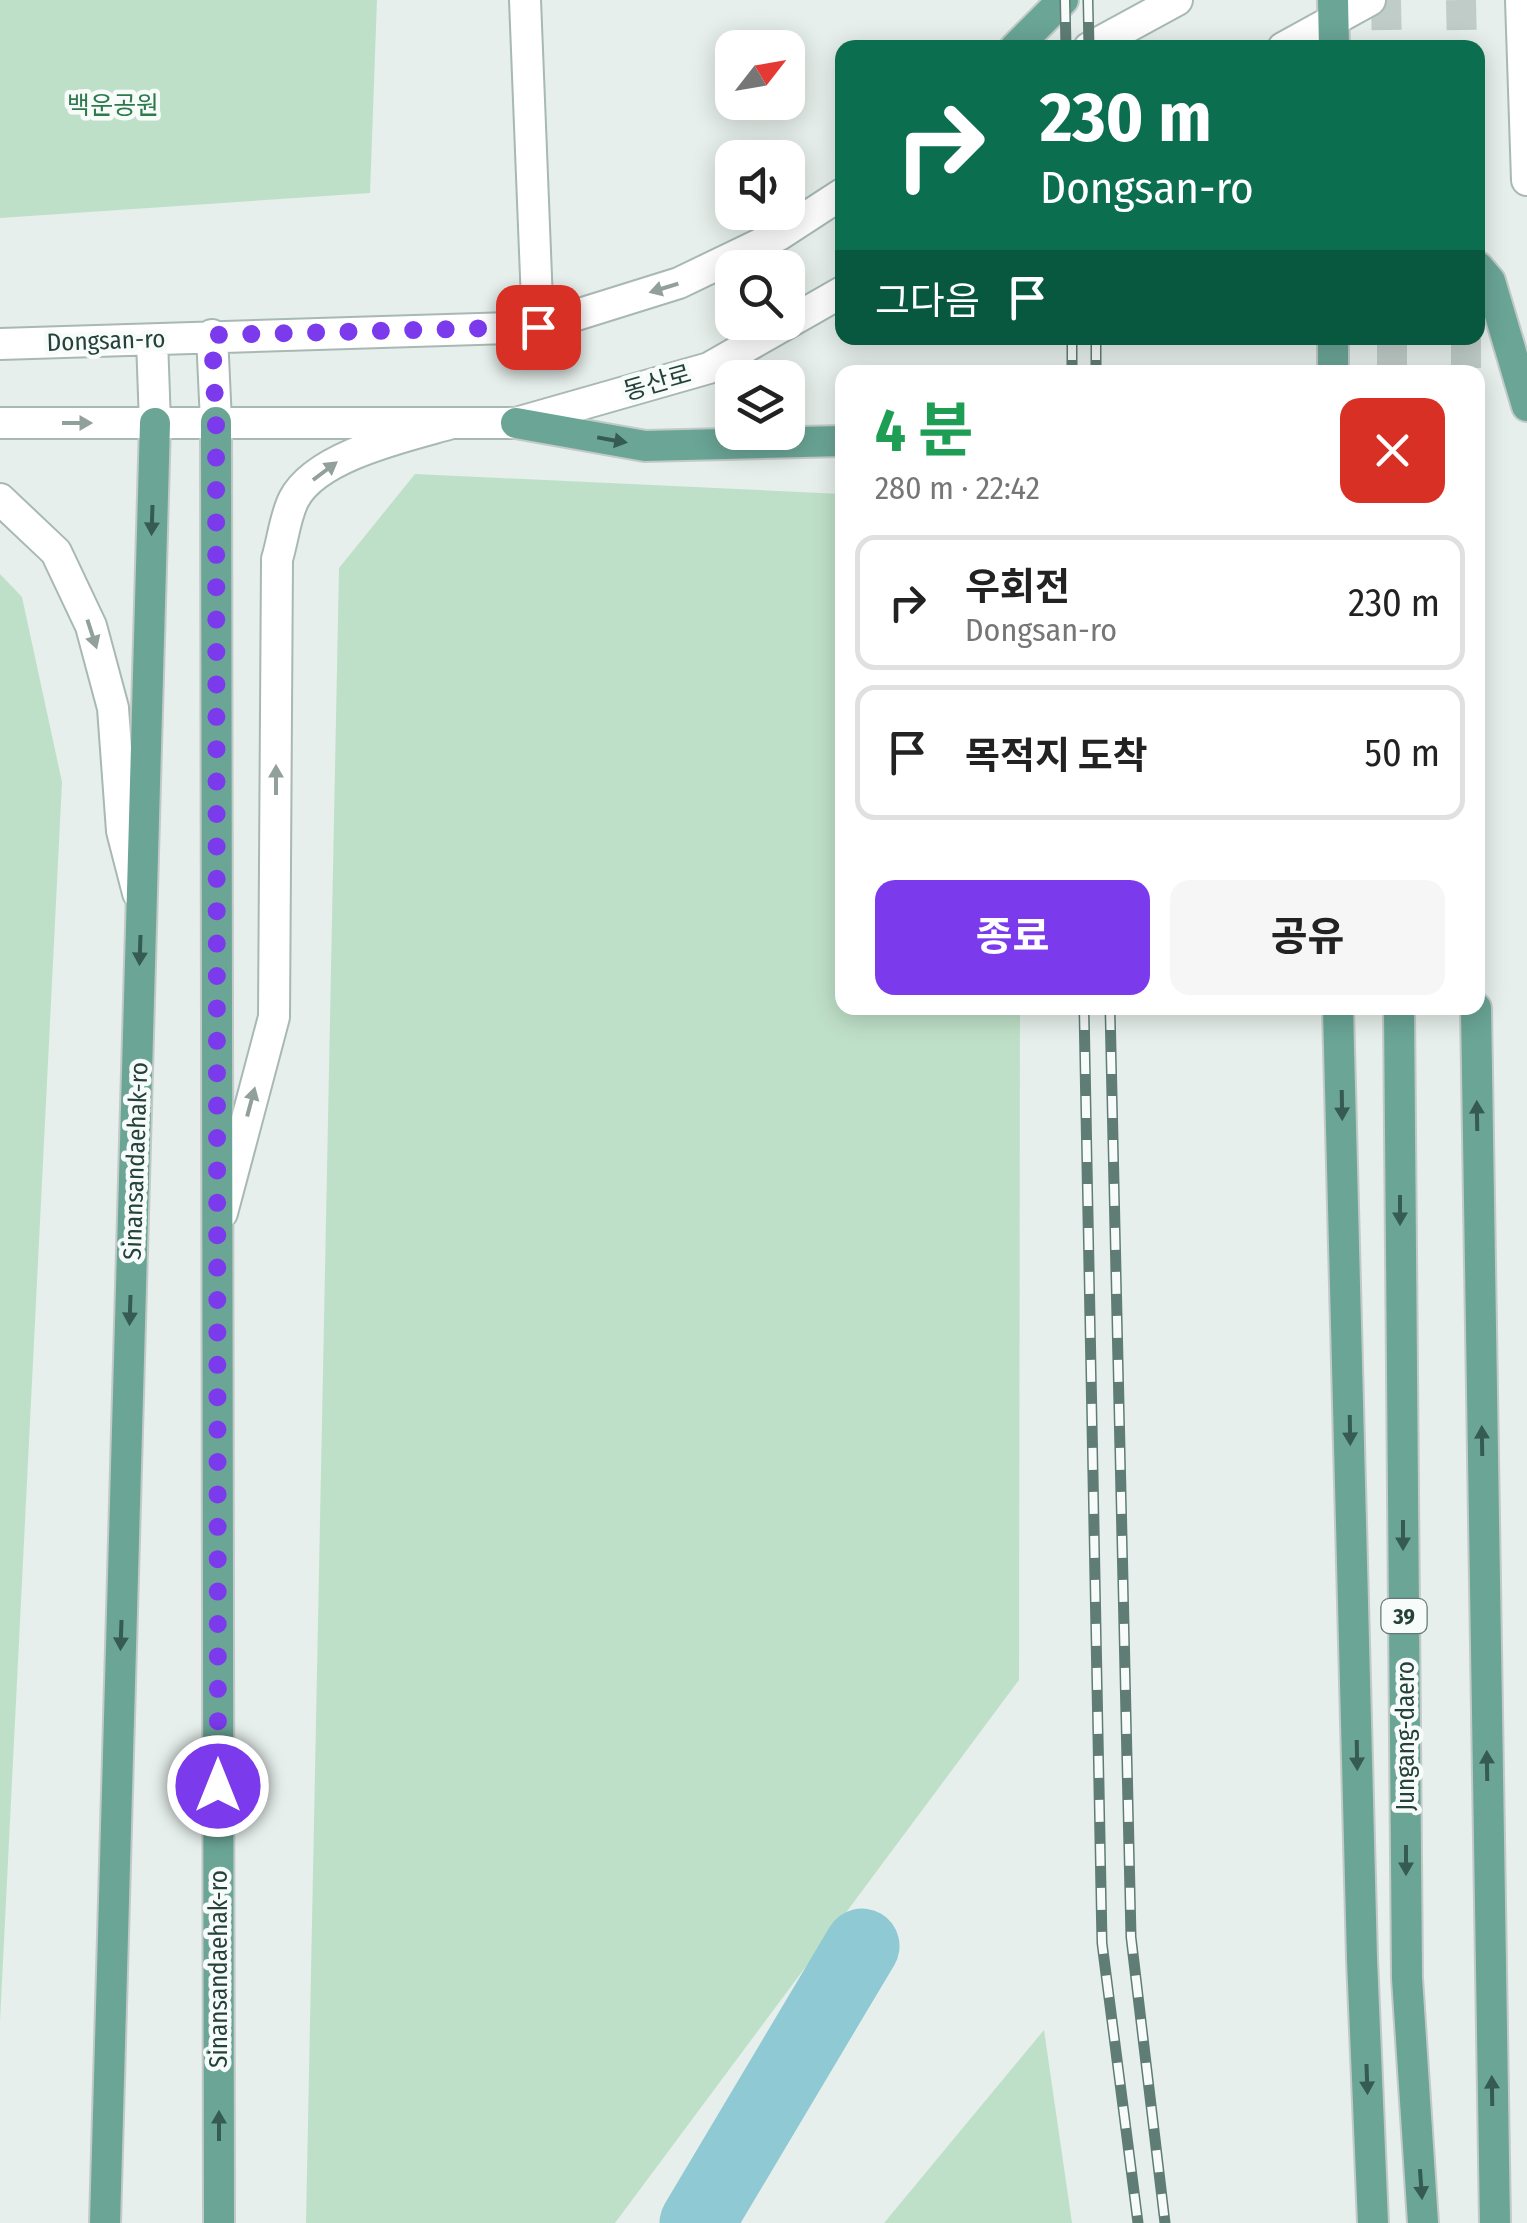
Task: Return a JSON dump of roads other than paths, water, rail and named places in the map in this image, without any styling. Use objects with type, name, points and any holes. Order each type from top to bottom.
[{"type":"main road","points":[[1023,40],[1063,0]]},
{"type":"main road","points":[[1485,275],[1527,406]]},
{"type":"main road","name":"Sinansandaehak-ro","points":[[105,2223],[155,422]]},
{"type":"main road","name":"Sinansandaehak-ro","points":[[216,422],[219,2223]]},
{"type":"main road","points":[[516,423],[645,446],[835,441]]},
{"type":"main road","points":[[1340,1015],[1362,1959],[1373,2223]]},
{"type":"main road","name":"Jungang-daero","points":[[1399,1015],[1407,1978],[1424,2223]]},
{"type":"main road","points":[[1476,1015],[1495,2223]]},
{"type":"street","points":[[525,0],[538,327]]},
{"type":"street","points":[[1103,40],[1177,0]]},
{"type":"street","points":[[1299,40],[1370,0]]},
{"type":"street","points":[[1521,0],[1527,180]]},
{"type":"street","name":"Dongsan-ro","points":[[0,344],[538,327],[680,283],[778,235],[835,198]]},
{"type":"street","name":"동산로","points":[[516,423],[708,368],[835,296]]},
{"type":"street","name":"Sinansandaehak-ro","points":[[212,335],[216,422]]},
{"type":"street","name":"Sinansandaehak-ro","points":[[152,340],[155,422]]},
{"type":"street","points":[[0,423],[516,423]]},
{"type":"street","points":[[218,1230],[274,1018],[277,559],[294,498],[326,466],[377,445],[452,423]]},
{"type":"street","points":[[0,499],[56,552],[91,626],[112,708],[122,831],[142,907]]},
{"type":"waterway","points":[[697,2223],[862,1946]]},
{"type":"tunnel","points":[[1386,0],[1387,40]]},
{"type":"tunnel","points":[[1461,0],[1462,40]]},
{"type":"tunnel","points":[[1392,345],[1392,365]]},
{"type":"tunnel","points":[[1466,345],[1466,365]]},
{"type":"railway","points":[[1065,0],[1066,40]]},
{"type":"railway","points":[[1088,0],[1089,40]]},
{"type":"railway","points":[[1072,345],[1072,365]]},
{"type":"railway","points":[[1096,345],[1096,365]]},
{"type":"railway","points":[[1084,1015],[1102,1943],[1138,2223]]},
{"type":"railway","points":[[1110,1015],[1131,1937],[1165,2223]]},
{"type":"park label","name":"백운공원","points":[[113,105]]}]
